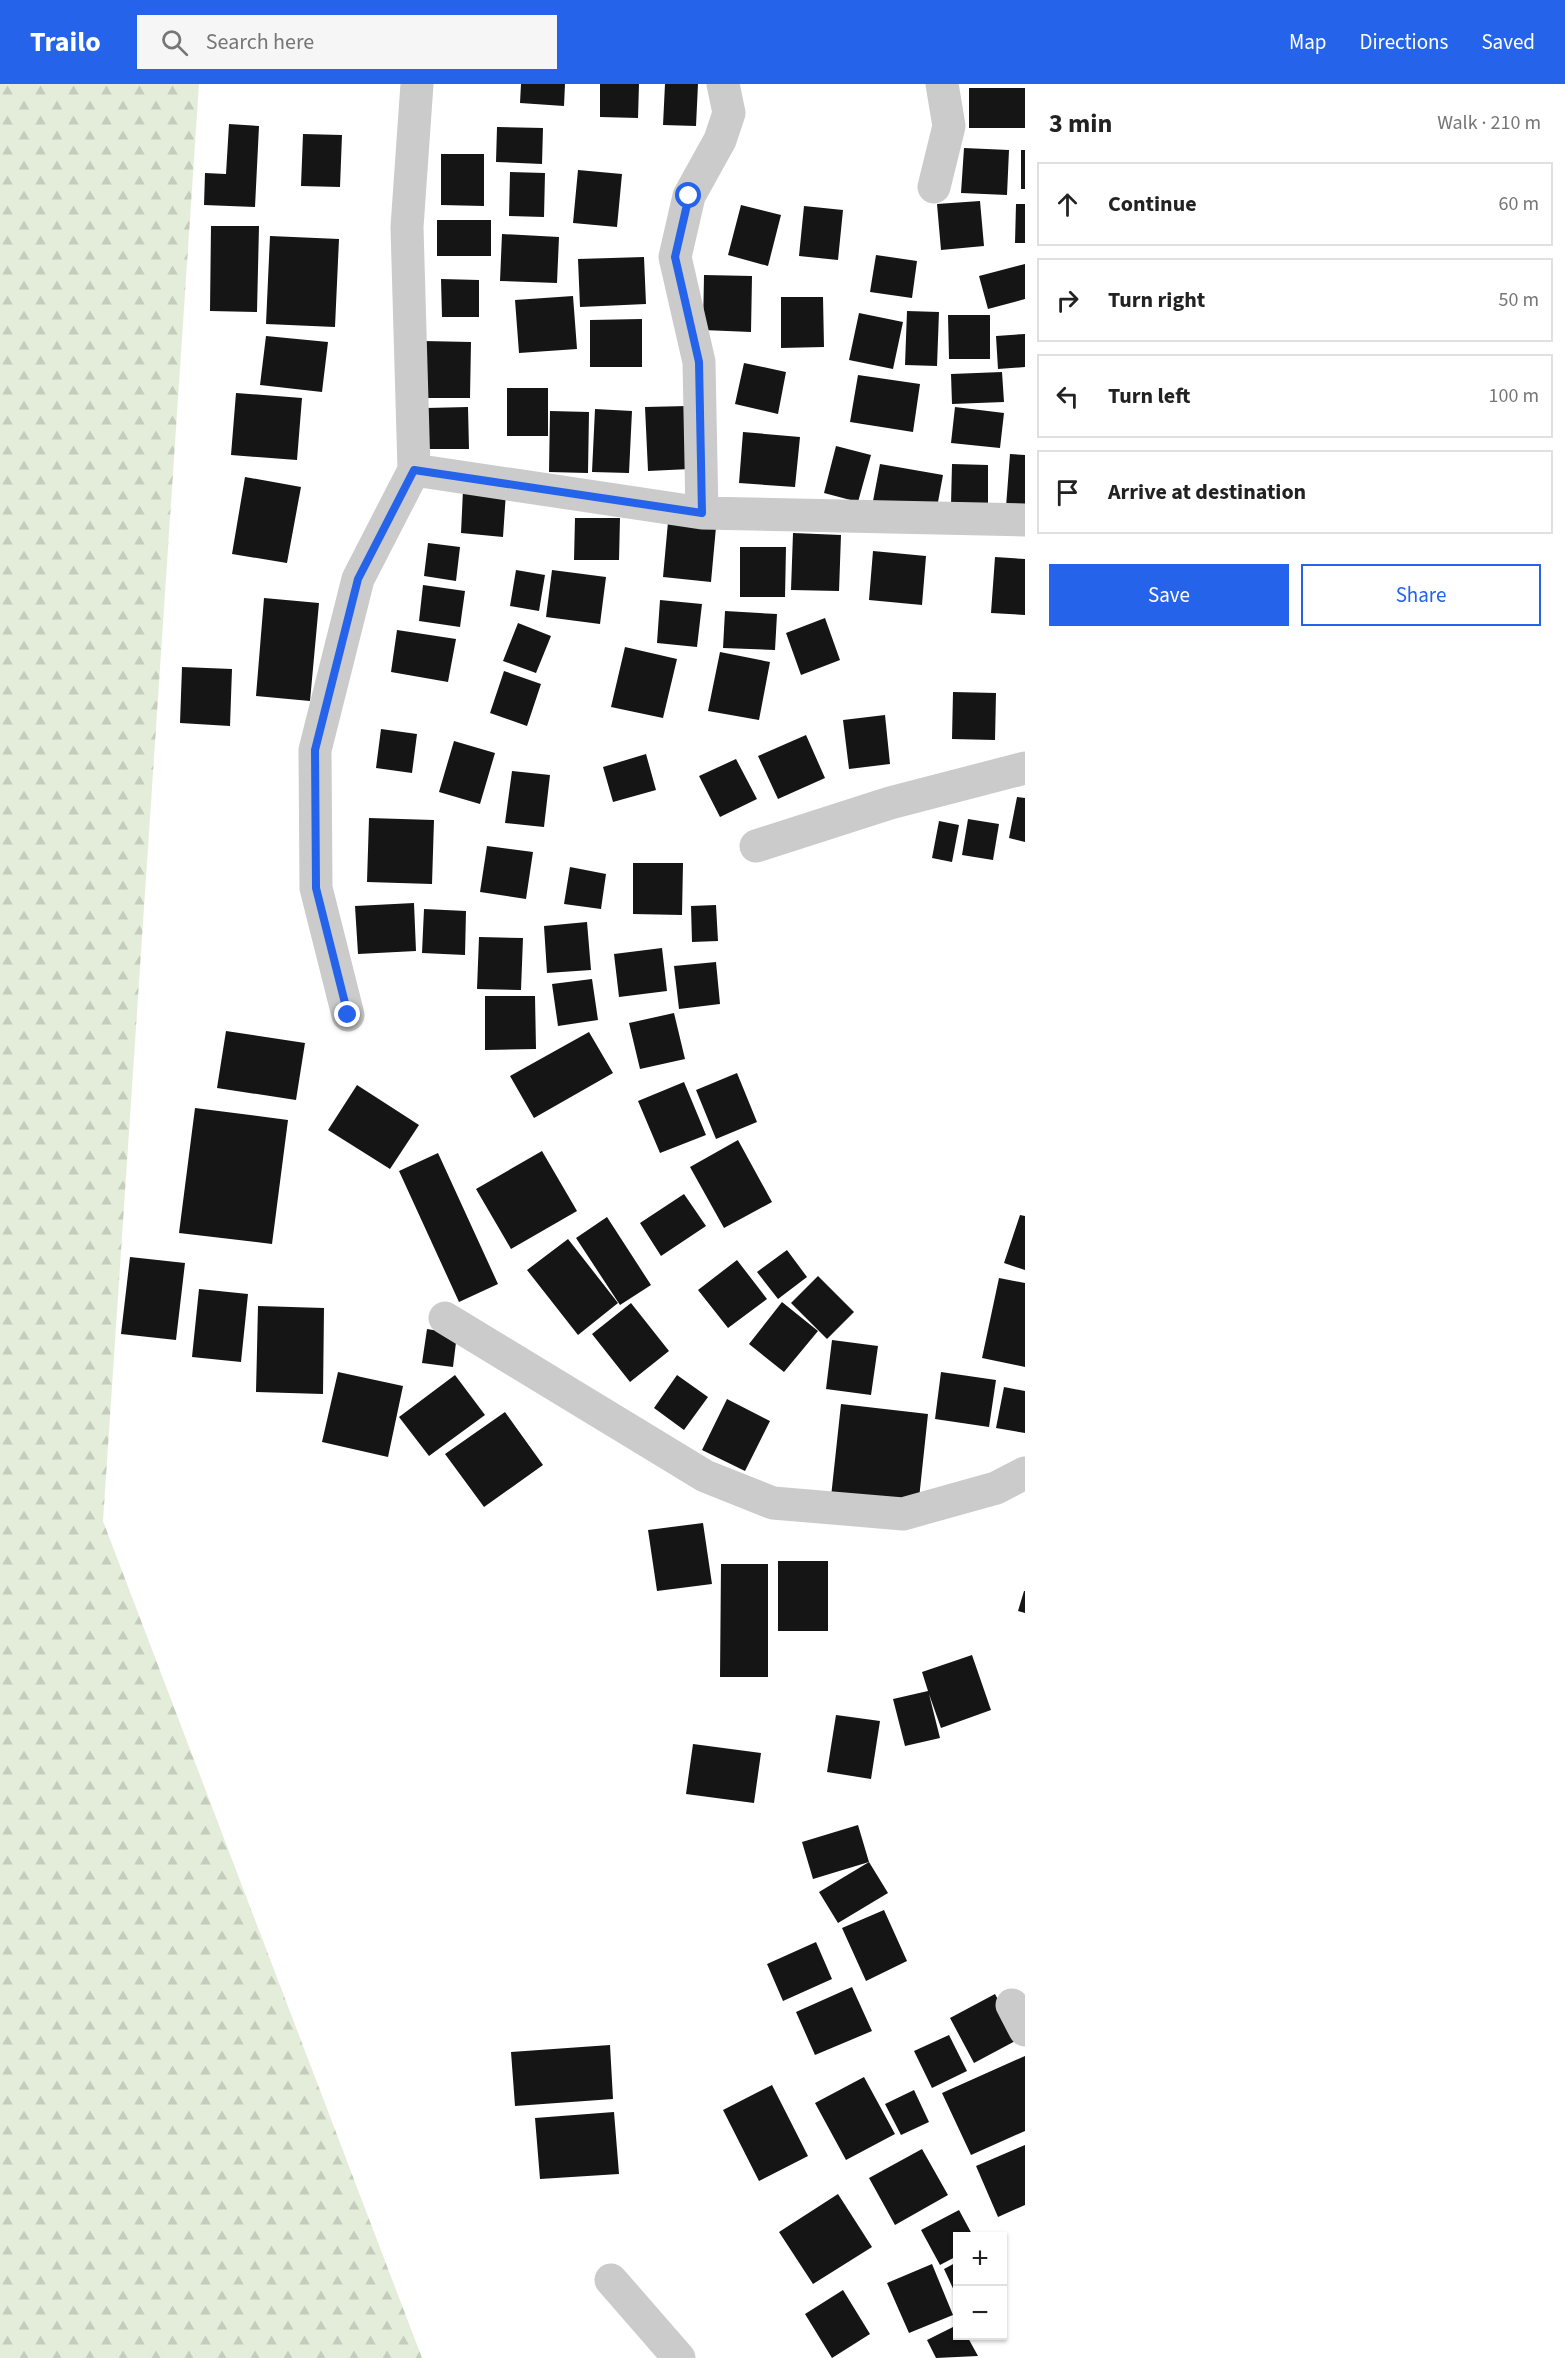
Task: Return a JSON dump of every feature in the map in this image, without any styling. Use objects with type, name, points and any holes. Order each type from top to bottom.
[{"type":"street","points":[[348,1015],[316,888],[315,750],[358,579],[414,470],[407,227],[417,84]]},
{"type":"street","points":[[702,513],[699,362],[675,257],[689,196],[720,140],[729,113],[723,84]]},
{"type":"street","points":[[934,187],[949,126],[942,84]]},
{"type":"street","points":[[414,470],[702,513],[1025,520]]},
{"type":"street","points":[[756,846],[890,803],[1025,768]]},
{"type":"street","points":[[444,1318],[705,1476],[773,1503],[903,1514],[996,1488],[1025,1473]]},
{"type":"street","points":[[611,2280],[680,2358]]},
{"type":"green space","points":[[0,84],[199,84],[103,1521],[422,2358],[0,2358]]},
{"type":"building","points":[[521,84],[565,84],[564,106],[520,103]]},
{"type":"building","points":[[600,84],[639,84],[638,118],[600,117]]},
{"type":"building","points":[[665,84],[698,84],[696,126],[663,125]]},
{"type":"building","points":[[969,88],[1025,88],[1025,128],[969,128]]},
{"type":"building","points":[[229,124],[259,126],[255,207],[204,205],[205,173],[226,174]]},
{"type":"building","points":[[497,127],[543,128],[542,164],[496,162]]},
{"type":"building","points":[[303,134],[342,135],[340,187],[301,186]]},
{"type":"building","points":[[964,148],[1009,150],[1007,195],[961,193]]},
{"type":"building","points":[[1021,150],[1025,150],[1025,189],[1021,189]]},
{"type":"building","points":[[441,154],[484,154],[484,206],[441,205]]},
{"type":"building","points":[[578,170],[622,174],[617,227],[573,223]]},
{"type":"building","points":[[510,172],[545,173],[544,217],[509,216]]},
{"type":"building","points":[[980,201],[984,246],[941,250],[937,204]]},
{"type":"building","points":[[1016,204],[1025,204],[1025,243],[1015,243]]},
{"type":"building","points":[[741,205],[781,215],[768,266],[728,255]]},
{"type":"building","points":[[804,206],[843,210],[838,260],[799,256]]},
{"type":"building","points":[[437,220],[491,220],[491,256],[437,256]]},
{"type":"building","points":[[211,226],[259,226],[257,312],[210,311]]},
{"type":"building","points":[[502,234],[559,237],[557,283],[500,281]]},
{"type":"building","points":[[270,236],[339,239],[335,327],[266,324]]},
{"type":"building","points":[[876,255],[917,261],[912,298],[870,292]]},
{"type":"building","points":[[644,257],[646,304],[580,307],[578,259]]},
{"type":"building","points":[[1025,264],[1025,299],[988,309],[979,276]]},
{"type":"building","points":[[704,275],[752,276],[751,332],[703,330]]},
{"type":"building","points":[[441,279],[479,280],[479,317],[442,317]]},
{"type":"building","points":[[573,296],[577,349],[519,353],[515,300]]},
{"type":"building","points":[[781,297],[823,297],[824,347],[781,348]]},
{"type":"building","points":[[907,311],[939,312],[937,366],[905,365]]},
{"type":"building","points":[[859,313],[903,322],[893,369],[849,360]]},
{"type":"building","points":[[948,315],[990,315],[990,359],[949,359]]},
{"type":"building","points":[[642,319],[642,367],[590,367],[590,320]]},
{"type":"building","points":[[1025,334],[1025,367],[998,369],[996,336]]},
{"type":"building","points":[[266,336],[328,342],[322,392],[260,385]]},
{"type":"building","points":[[423,341],[471,342],[470,398],[422,398]]},
{"type":"building","points":[[744,363],[786,372],[778,414],[735,404]]},
{"type":"building","points":[[1002,372],[1004,402],[952,404],[951,374]]},
{"type":"building","points":[[858,375],[920,384],[913,432],[850,422]]},
{"type":"building","points":[[507,388],[548,388],[548,436],[507,436]]},
{"type":"building","points":[[236,393],[302,398],[297,460],[231,455]]},
{"type":"building","points":[[688,406],[690,469],[648,471],[645,407]]},
{"type":"building","points":[[468,407],[469,449],[427,449],[426,408]]},
{"type":"building","points":[[955,407],[1004,413],[1000,448],[951,443]]},
{"type":"building","points":[[595,409],[632,411],[629,473],[592,472]]},
{"type":"building","points":[[550,411],[589,412],[588,473],[549,472]]},
{"type":"building","points":[[743,432],[800,437],[795,487],[739,483]]},
{"type":"building","points":[[836,446],[871,455],[858,502],[824,493]]},
{"type":"building","points":[[1010,454],[1025,455],[1025,508],[1006,507]]},
{"type":"building","points":[[880,464],[943,475],[936,513],[873,501]]},
{"type":"building","points":[[952,464],[988,465],[988,505],[951,505]]},
{"type":"building","points":[[245,477],[301,487],[287,563],[232,554]]},
{"type":"building","points":[[463,490],[506,492],[503,537],[461,533]]},
{"type":"building","points":[[575,518],[620,518],[619,560],[574,560]]},
{"type":"building","points":[[668,522],[716,527],[711,582],[663,577]]},
{"type":"building","points":[[793,533],[841,535],[839,591],[791,590]]},
{"type":"building","points":[[428,543],[460,547],[456,581],[424,576]]},
{"type":"building","points":[[740,547],[786,547],[785,597],[740,597]]},
{"type":"building","points":[[873,551],[926,556],[922,605],[869,600]]},
{"type":"building","points":[[995,557],[1025,559],[1025,615],[991,613]]},
{"type":"building","points":[[516,570],[545,575],[539,611],[510,606]]},
{"type":"building","points":[[552,570],[606,577],[600,624],[546,617]]},
{"type":"building","points":[[423,585],[465,591],[460,627],[419,621]]},
{"type":"building","points":[[264,598],[319,603],[310,701],[256,696]]},
{"type":"building","points":[[660,600],[702,604],[697,647],[657,643]]},
{"type":"building","points":[[725,611],[777,614],[775,650],[723,648]]},
{"type":"building","points":[[825,618],[840,660],[801,675],[786,633]]},
{"type":"building","points":[[518,623],[551,636],[536,673],[503,661]]},
{"type":"building","points":[[397,630],[456,639],[448,682],[391,672]]},
{"type":"building","points":[[625,647],[677,659],[663,718],[611,707]]},
{"type":"building","points":[[720,652],[770,662],[759,720],[708,711]]},
{"type":"building","points":[[182,667],[232,669],[230,726],[180,723]]},
{"type":"building","points":[[504,671],[541,684],[527,726],[490,713]]},
{"type":"building","points":[[953,692],[996,693],[995,740],[952,739]]},
{"type":"building","points":[[885,715],[890,764],[849,769],[843,720]]},
{"type":"building","points":[[381,729],[417,734],[412,773],[376,768]]},
{"type":"building","points":[[806,735],[825,778],[778,799],[758,756]]},
{"type":"building","points":[[454,741],[495,753],[480,804],[439,792]]},
{"type":"building","points":[[646,754],[656,790],[613,802],[603,767]]},
{"type":"building","points":[[736,759],[757,799],[720,817],[699,776]]},
{"type":"building","points":[[512,771],[550,775],[544,827],[505,823]]},
{"type":"building","points":[[1017,797],[1025,798],[1025,842],[1009,838]]},
{"type":"building","points":[[369,818],[434,820],[432,884],[367,882]]},
{"type":"building","points":[[968,819],[999,824],[993,860],[962,855]]},
{"type":"building","points":[[939,821],[959,825],[952,862],[932,858]]},
{"type":"building","points":[[487,846],[533,852],[526,899],[480,892]]},
{"type":"building","points":[[633,863],[683,863],[682,915],[633,914]]},
{"type":"building","points":[[570,867],[606,874],[601,909],[564,904]]},
{"type":"building","points":[[414,903],[416,951],[358,954],[355,906]]},
{"type":"building","points":[[716,905],[718,941],[692,942],[691,906]]},
{"type":"building","points":[[424,909],[466,911],[465,955],[422,953]]},
{"type":"building","points":[[587,922],[591,970],[547,973],[544,926]]},
{"type":"building","points":[[479,937],[523,938],[521,990],[477,989]]},
{"type":"building","points":[[662,948],[667,991],[619,997],[614,954]]},
{"type":"building","points":[[716,962],[720,1004],[679,1009],[674,966]]},
{"type":"building","points":[[592,979],[598,1020],[558,1026],[552,984]]},
{"type":"building","points":[[485,996],[535,996],[536,1049],[485,1050]]},
{"type":"building","points":[[674,1013],[685,1059],[640,1069],[629,1023]]},
{"type":"building","points":[[226,1031],[305,1043],[296,1100],[217,1088]]},
{"type":"building","points":[[589,1032],[613,1073],[534,1118],[510,1076]]},
{"type":"building","points":[[737,1073],[757,1122],[716,1139],[696,1090]]},
{"type":"building","points":[[684,1082],[706,1135],[660,1153],[638,1101]]},
{"type":"building","points":[[357,1085],[419,1125],[390,1169],[328,1130]]},
{"type":"building","points":[[195,1108],[288,1120],[272,1244],[179,1233]]},
{"type":"building","points":[[738,1140],[772,1202],[724,1228],[690,1167]]},
{"type":"building","points":[[542,1151],[577,1211],[511,1249],[476,1189]]},
{"type":"building","points":[[438,1153],[498,1284],[459,1302],[399,1171]]},
{"type":"building","points":[[684,1194],[706,1226],[661,1256],[640,1223]]},
{"type":"building","points":[[1020,1215],[1025,1216],[1025,1270],[1004,1263]]},
{"type":"building","points":[[607,1217],[651,1285],[620,1305],[576,1238]]},
{"type":"building","points":[[568,1239],[618,1303],[578,1335],[527,1270]]},
{"type":"building","points":[[787,1250],[807,1277],[778,1299],[757,1272]]},
{"type":"building","points":[[130,1257],[185,1263],[176,1340],[121,1334]]},
{"type":"building","points":[[737,1260],[767,1299],[728,1328],[698,1290]]},
{"type":"building","points":[[818,1276],[854,1312],[827,1339],[791,1303]]},
{"type":"building","points":[[999,1278],[1025,1283],[1025,1367],[982,1358]]},
{"type":"building","points":[[199,1289],[248,1294],[241,1362],[192,1357]]},
{"type":"building","points":[[782,1302],[818,1331],[784,1372],[749,1344]]},
{"type":"building","points":[[631,1303],[669,1351],[630,1382],[592,1334]]},
{"type":"building","points":[[258,1306],[324,1308],[323,1394],[256,1392]]},
{"type":"building","points":[[427,1329],[457,1334],[453,1367],[422,1363]]},
{"type":"building","points":[[832,1340],[878,1346],[871,1395],[826,1389]]},
{"type":"building","points":[[338,1372],[403,1386],[388,1457],[322,1442]]},
{"type":"building","points":[[941,1372],[996,1380],[989,1427],[935,1419]]},
{"type":"building","points":[[455,1375],[485,1415],[429,1456],[399,1417]]},
{"type":"building","points":[[677,1375],[708,1397],[684,1430],[654,1408]]},
{"type":"building","points":[[1004,1387],[1025,1391],[1025,1433],[996,1428]]},
{"type":"building","points":[[727,1399],[770,1421],[745,1471],[702,1450]]},
{"type":"building","points":[[841,1404],[928,1414],[918,1508],[831,1497]]},
{"type":"building","points":[[505,1412],[543,1465],[484,1507],[445,1454]]},
{"type":"building","points":[[703,1523],[712,1584],[657,1591],[648,1530]]},
{"type":"building","points":[[778,1561],[828,1561],[828,1631],[778,1631]]},
{"type":"building","points":[[721,1564],[768,1564],[768,1677],[720,1677]]},
{"type":"building","points":[[1025,1591],[1025,1613],[1018,1611]]},
{"type":"building","points":[[972,1655],[991,1710],[941,1728],[929,1694],[940,1738],[905,1746],[893,1699],[928,1691],[922,1672]]},
{"type":"building","points":[[836,1715],[880,1721],[871,1779],[827,1772]]},
{"type":"building","points":[[693,1744],[761,1753],[754,1803],[686,1794]]},
{"type":"building","points":[[858,1825],[869,1862],[813,1879],[802,1842]]},
{"type":"building","points":[[869,1862],[888,1893],[838,1923],[819,1892]]},
{"type":"building","points":[[884,1910],[907,1961],[866,1981],[842,1928]]},
{"type":"building","points":[[816,1942],[832,1979],[783,2001],[767,1964]]},
{"type":"building","points":[[852,1987],[872,2031],[815,2055],[796,2012]]},
{"type":"building","points":[[995,1994],[1019,2039],[974,2063],[950,2018]]},
{"type":"building","points":[[949,2035],[967,2071],[932,2088],[914,2051]]},
{"type":"building","points":[[610,2045],[613,2099],[515,2106],[511,2052]]},
{"type":"building","points":[[1025,2056],[1025,2131],[971,2155],[942,2093]]},
{"type":"building","points":[[864,2077],[895,2134],[846,2160],[815,2103]]},
{"type":"building","points":[[772,2085],[808,2156],[759,2181],[723,2110]]},
{"type":"building","points":[[914,2090],[929,2122],[901,2135],[885,2104]]},
{"type":"building","points":[[614,2112],[619,2174],[540,2179],[535,2118]]},
{"type":"building","points":[[1025,2145],[1025,2205],[998,2217],[976,2166]]},
{"type":"building","points":[[922,2149],[948,2195],[895,2225],[869,2178]]},
{"type":"building","points":[[838,2194],[872,2247],[813,2284],[779,2232]]},
{"type":"building","points":[[959,2210],[971,2232],[953,2232],[953,2258],[940,2265],[921,2230]]},
{"type":"building","points":[[932,2264],[953,2315],[909,2333],[887,2283]]},
{"type":"building","points":[[953,2264],[953,2288],[944,2269]]},
{"type":"building","points":[[843,2290],[870,2334],[832,2358],[805,2314]]},
{"type":"building","points":[[953,2327],[953,2340],[969,2340],[978,2356],[936,2358],[927,2340]]},
{"type":"route","points":[[348,1015],[316,888],[315,750],[358,579],[414,470],[702,513],[699,362],[675,257],[689,196]]}]
